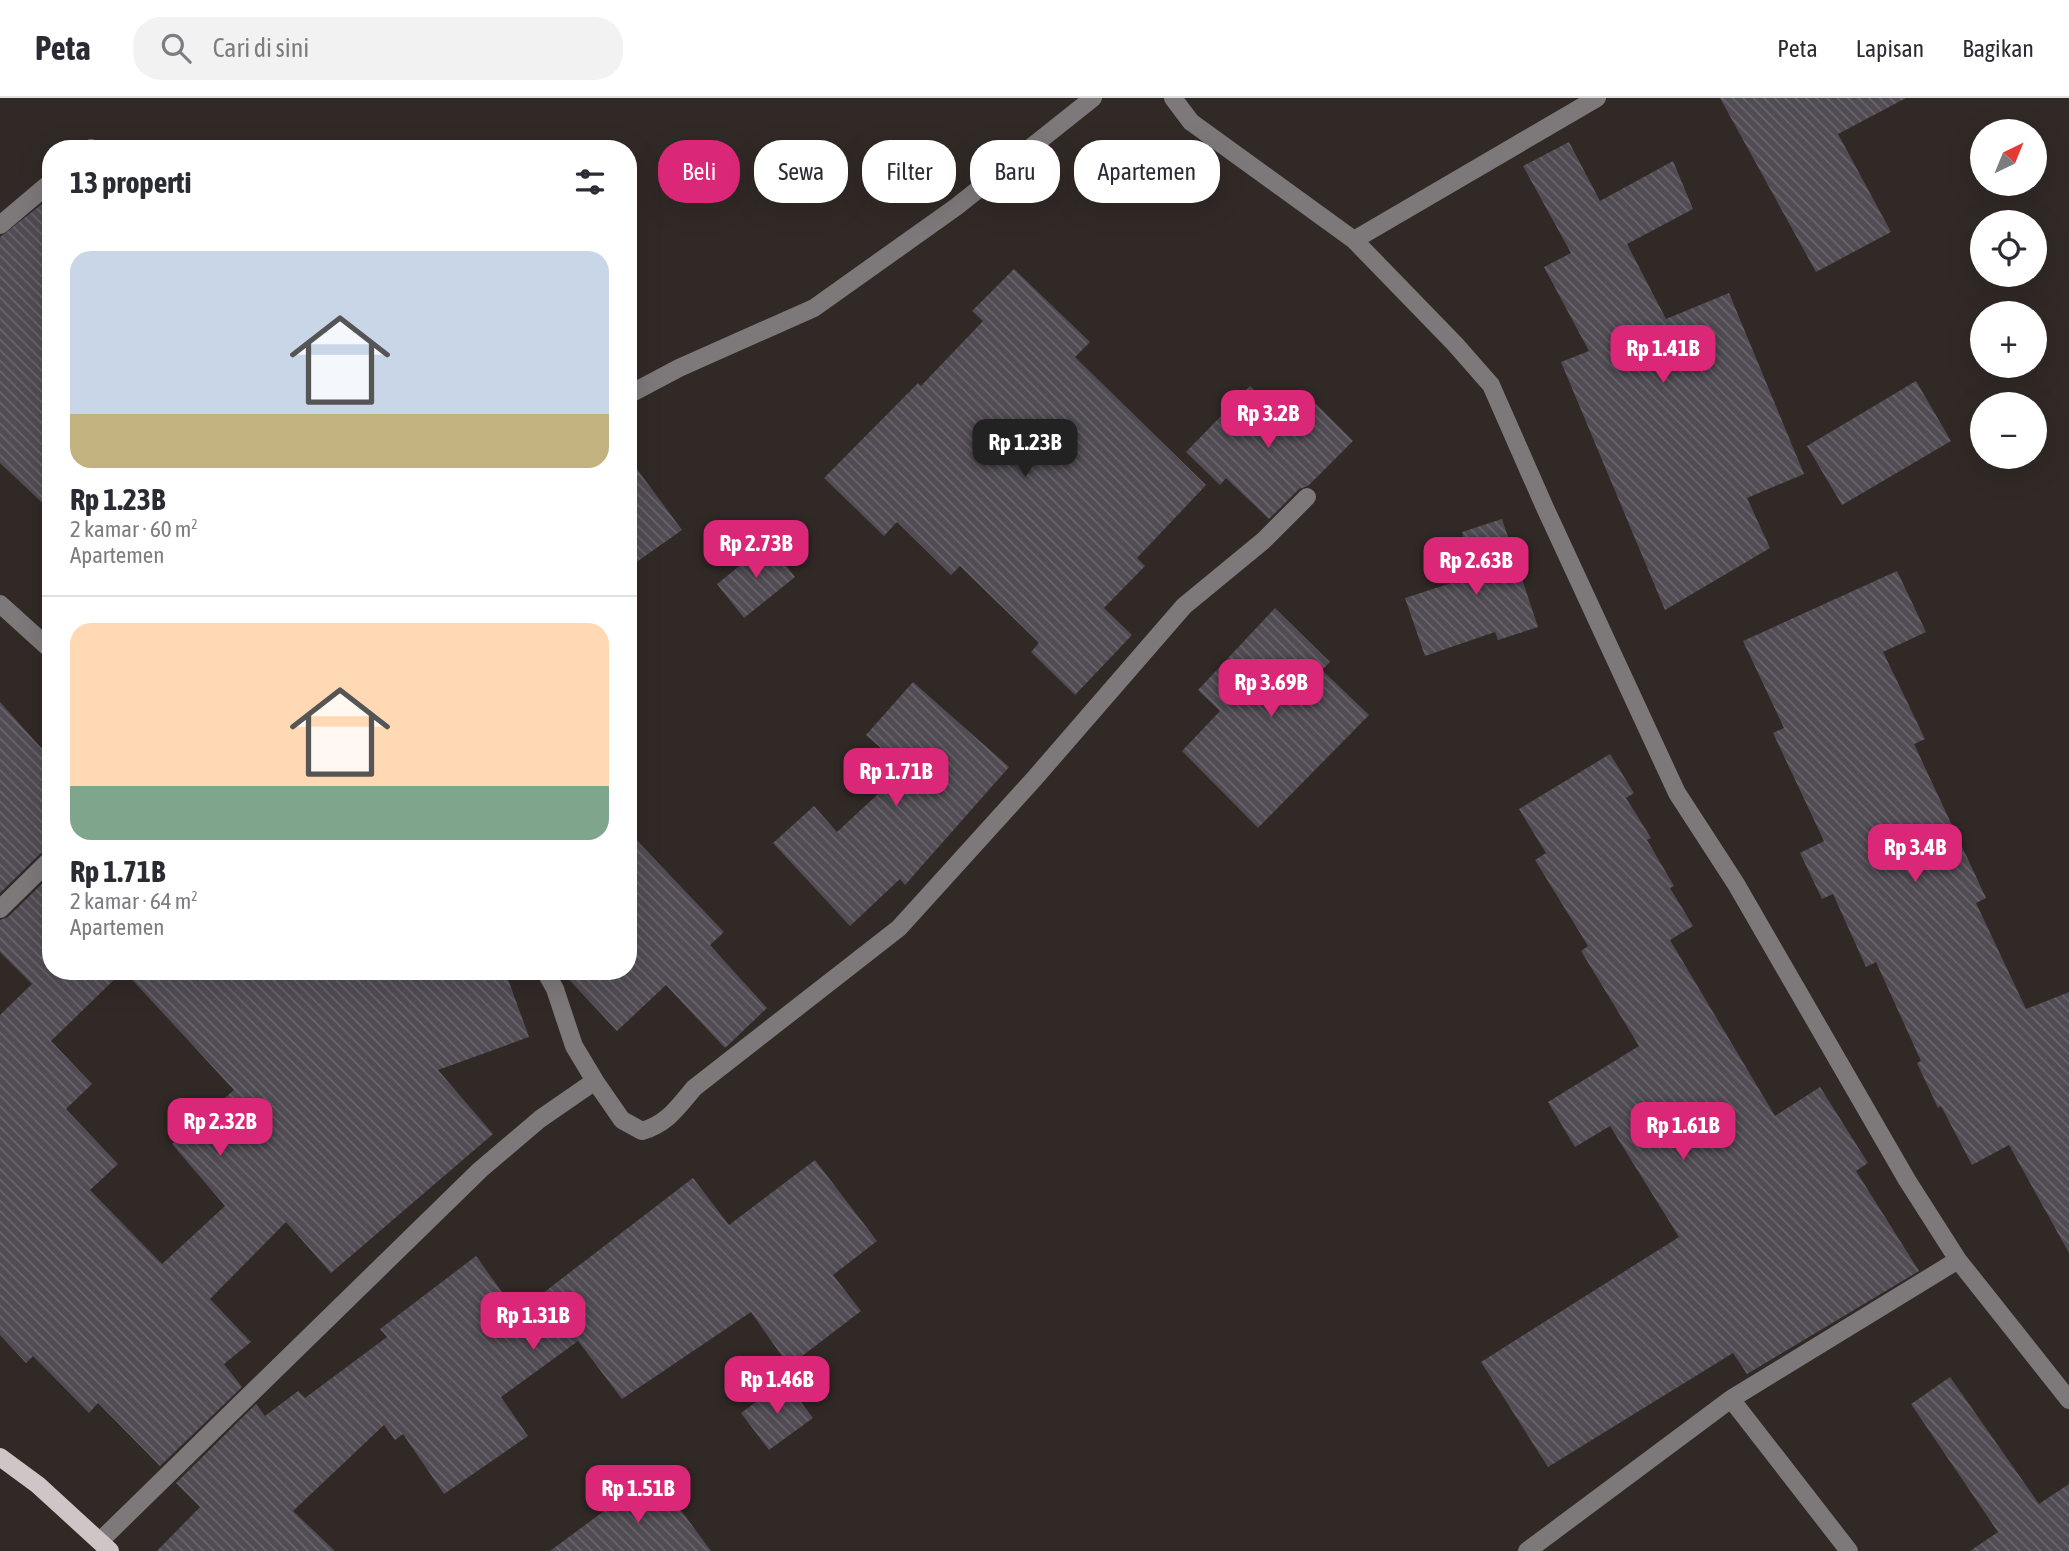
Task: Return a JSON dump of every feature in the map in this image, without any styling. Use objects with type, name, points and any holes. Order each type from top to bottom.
[{"type":"main road","points":[[0,1457],[38,1485],[105,1546]]},
{"type":"street","points":[[637,390],[679,368],[814,308],[956,207],[1094,98]]},
{"type":"street","points":[[1173,98],[1191,122],[1354,240],[1491,385],[1677,793],[1736,884],[1907,1180],[1958,1260],[2069,1400]]},
{"type":"street","points":[[1354,240],[1597,98]]},
{"type":"street","points":[[0,225],[42,190]]},
{"type":"street","points":[[550,980],[574,1046],[622,1120],[642,1131],[658,1127],[694,1088],[723,1064],[899,929],[1184,606],[1263,541],[1307,497]]},
{"type":"street","points":[[0,604],[42,642]]},
{"type":"street","points":[[0,909],[42,868]]},
{"type":"street","points":[[105,1546],[481,1170],[540,1119],[595,1081]]},
{"type":"street","points":[[1527,1551],[1731,1399],[1958,1260]]},
{"type":"street","points":[[1731,1399],[1849,1551]]},
{"type":"building","points":[[1720,98],[1906,98],[1838,134],[1891,232],[1816,272]]},
{"type":"building","points":[[1569,142],[1600,201],[1673,161],[1693,209],[1627,244],[1666,319],[1729,293],[1804,474],[1747,498],[1770,548],[1665,610],[1561,362],[1589,351],[1544,267],[1571,253],[1523,166]]},
{"type":"building","points":[[42,204],[42,503],[0,463],[0,237]]},
{"type":"building","points":[[1014,269],[1090,342],[1075,357],[1206,485],[1137,558],[1145,566],[1104,608],[1132,635],[1075,695],[1031,652],[1039,643],[960,566],[951,575],[897,522],[884,536],[824,478],[918,383],[921,386],[983,321],[972,311]]},
{"type":"building","points":[[1916,381],[1951,441],[1842,505],[1807,446]]},
{"type":"building","points":[[1250,386],[1290,425],[1313,401],[1353,441],[1308,486],[1299,489],[1269,519],[1226,478],[1220,485],[1186,452]]},
{"type":"building","points":[[637,469],[682,530],[637,562]]},
{"type":"building","points":[[1502,519],[1538,627],[1498,640],[1495,632],[1425,656],[1405,598],[1476,575],[1462,532]]},
{"type":"building","points":[[768,543],[795,577],[744,618],[717,584]]},
{"type":"building","points":[[1897,571],[1926,632],[1883,652],[1925,739],[1914,744],[1986,898],[1976,903],[2026,1009],[2069,992],[2069,1253],[2009,1145],[1972,1165],[1941,1106],[1938,1108],[1917,1063],[1921,1061],[1876,962],[1866,967],[1833,894],[1822,899],[1800,853],[1824,841],[1773,733],[1784,728],[1743,641]]},
{"type":"building","points":[[1275,608],[1330,662],[1322,670],[1369,715],[1258,828],[1182,751],[1220,711],[1198,690]]},
{"type":"building","points":[[913,682],[1009,767],[905,885],[900,879],[850,926],[773,843],[814,806],[837,832],[905,769],[866,735]]},
{"type":"building","points":[[0,702],[42,749],[42,852],[0,893]]},
{"type":"building","points":[[1610,754],[1634,793],[1626,798],[1651,838],[1647,840],[1674,886],[1670,888],[1693,926],[1670,940],[1775,1116],[1820,1087],[1868,1163],[1856,1171],[1919,1271],[1747,1374],[1733,1353],[1548,1467],[1481,1362],[1679,1237],[1610,1126],[1575,1147],[1548,1102],[1639,1046],[1581,951],[1588,946],[1535,860],[1546,853],[1519,809]]},
{"type":"building","points":[[637,840],[724,932],[710,945],[767,1008],[725,1048],[666,985],[617,1031],[569,980],[637,980]]},
{"type":"building","points":[[42,884],[42,980],[114,980],[51,1041],[92,1084],[66,1109],[118,1164],[90,1190],[162,1264],[225,1206],[172,1144],[234,1090],[132,980],[508,980],[529,1037],[438,1070],[493,1134],[331,1273],[286,1222],[210,1299],[251,1342],[224,1364],[242,1387],[160,1466],[98,1403],[89,1413],[33,1356],[26,1363],[0,1335],[0,1015],[32,984],[0,952],[0,920],[8,917]]},
{"type":"building","points":[[815,1160],[877,1241],[833,1275],[861,1311],[789,1366],[751,1312],[622,1399],[578,1341],[501,1397],[528,1436],[444,1494],[403,1434],[395,1440],[384,1425],[293,1511],[335,1551],[157,1551],[200,1507],[176,1483],[256,1404],[265,1416],[298,1391],[305,1398],[387,1337],[380,1329],[476,1256],[517,1313],[693,1178],[729,1225]]},
{"type":"building","points":[[1950,1377],[2039,1504],[2069,1484],[2069,1551],[1970,1551],[1998,1532],[1911,1404]]},
{"type":"building","points":[[785,1381],[813,1418],[769,1450],[741,1413]]},
{"type":"building","points":[[654,1474],[711,1551],[550,1551]]}]
